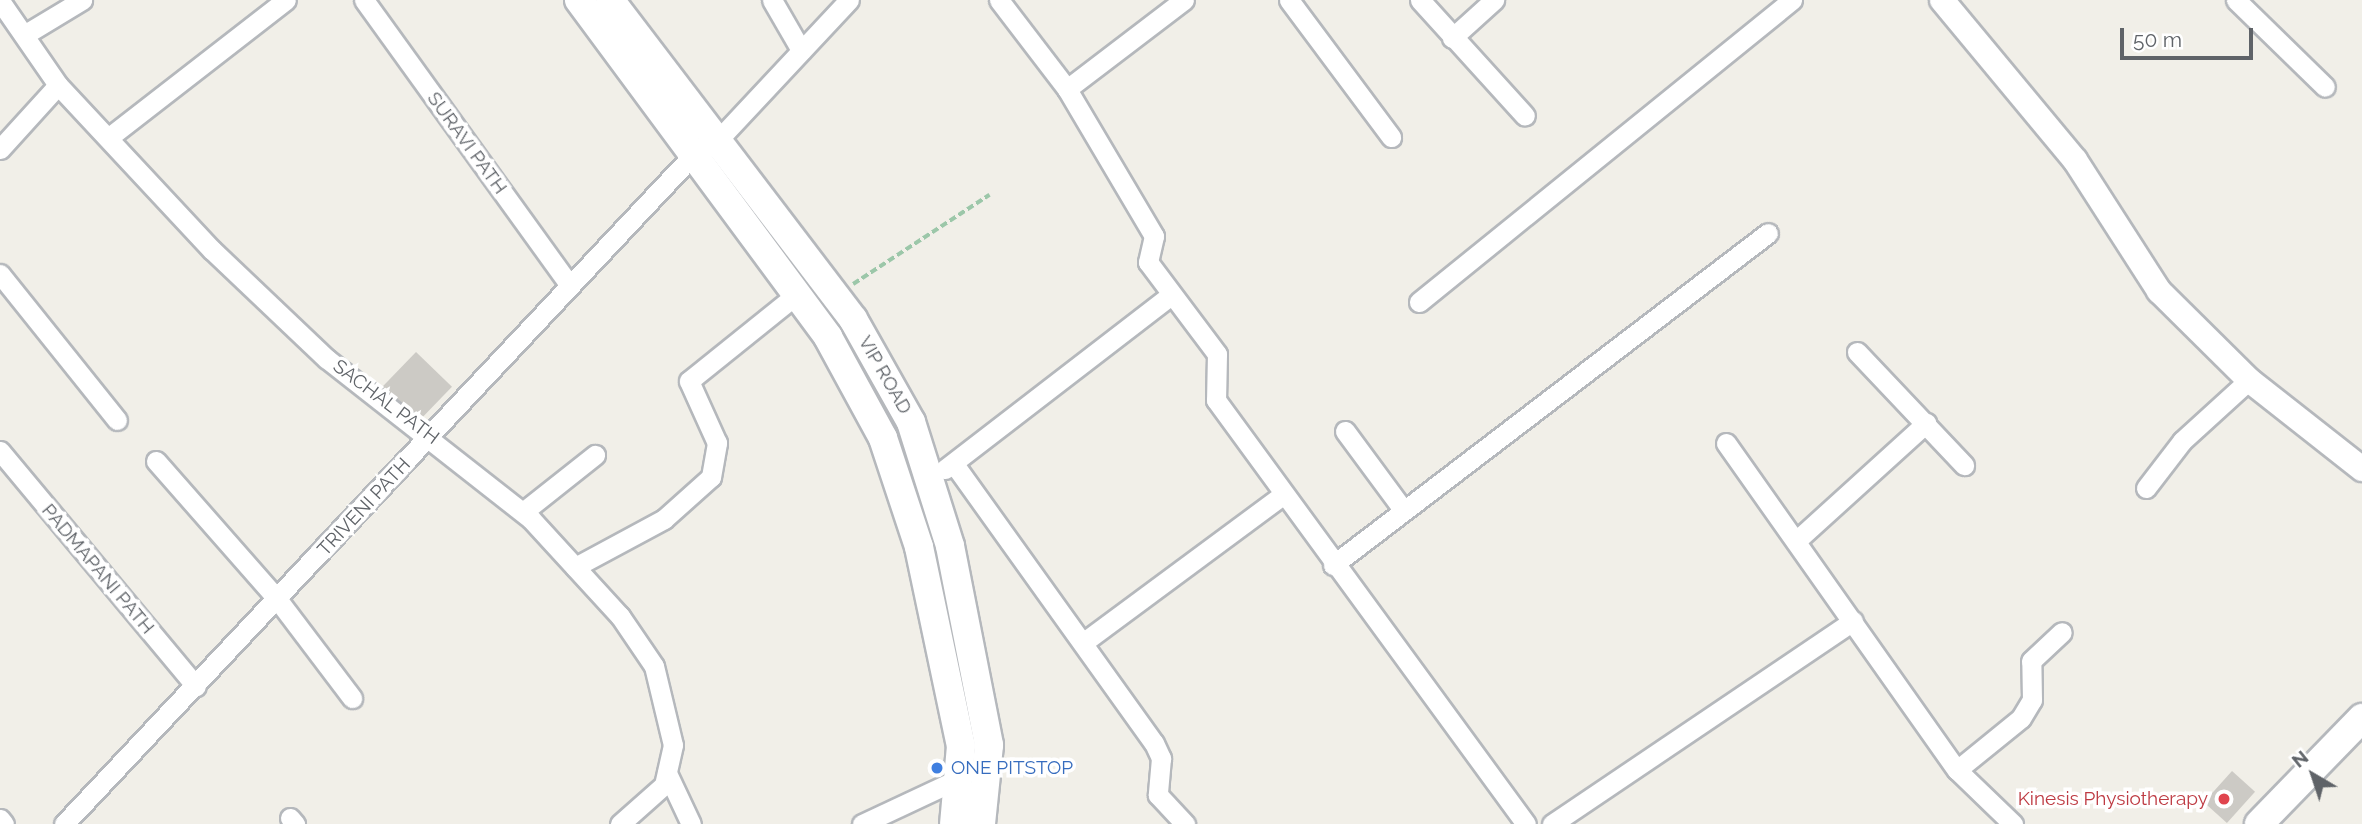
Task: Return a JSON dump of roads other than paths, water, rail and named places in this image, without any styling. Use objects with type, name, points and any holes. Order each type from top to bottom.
[{"type":"main road","name":"VIP ROAD","points":[[579,0],[690,158],[828,337],[883,438],[919,547],[961,746],[954,824]]},
{"type":"main road","name":"VIP ROAD","points":[[610,0],[853,319],[911,422],[950,546],[989,744],[981,824]]},
{"type":"main road","points":[[2259,824],[2362,718]]},
{"type":"main road","points":[[2281,824],[2362,740]]},
{"type":"street","points":[[24,35],[82,0]]},
{"type":"street","points":[[108,138],[286,0]]},
{"type":"street","name":"SURAVI PATH","points":[[364,0],[570,286]]},
{"type":"street","points":[[772,0],[801,50]]},
{"type":"street","name":"TRIVENI PATH","points":[[64,824],[278,600],[690,158],[717,141],[849,0]]},
{"type":"street","points":[[999,0],[1067,89],[1153,236],[1148,262],[1217,354],[1216,400],[1333,565],[1526,824]]},
{"type":"street","points":[[1067,89],[1184,0]]},
{"type":"street","points":[[1289,0],[1391,137]]},
{"type":"street","points":[[1420,0],[1525,116]]},
{"type":"street","points":[[1452,38],[1494,0]]},
{"type":"street","points":[[1419,302],[1792,0]]},
{"type":"street","points":[[1942,0],[2075,160],[2159,291],[2249,380],[2362,469]]},
{"type":"street","points":[[2236,0],[2325,87]]},
{"type":"street","name":"SACHAL PATH","points":[[0,1],[58,85],[212,250],[327,359],[432,435],[523,512],[575,567],[653,666],[673,745],[664,785],[620,824]]},
{"type":"street","points":[[0,149],[58,85]]},
{"type":"street","points":[[1333,565],[1768,233]]},
{"type":"street","points":[[0,274],[117,420]]},
{"type":"street","points":[[575,567],[664,519],[711,477],[717,443],[689,380],[796,295]]},
{"type":"street","points":[[928,478],[954,464],[1171,295]]},
{"type":"street","points":[[1857,352],[1964,465]]},
{"type":"street","points":[[2146,488],[2182,441],[2249,380]]},
{"type":"street","points":[[1796,541],[1926,423]]},
{"type":"street","points":[[1345,431],[1404,511]]},
{"type":"street","points":[[1726,443],[1957,770],[2013,824]]},
{"type":"street","name":"PADMAPANI PATH","points":[[0,451],[196,686]]},
{"type":"street","points":[[523,512],[595,456]]},
{"type":"street","points":[[156,461],[278,600],[352,698]]},
{"type":"street","points":[[954,464],[1154,743],[1161,758],[1158,795],[1185,824]]},
{"type":"street","points":[[1084,642],[1283,495]]},
{"type":"street","points":[[1552,824],[1853,621]]},
{"type":"street","points":[[1957,770],[2021,718],[2032,700],[2031,661],[2062,632]]},
{"type":"street","points":[[667,773],[691,824]]},
{"type":"street","points":[[862,824],[958,779]]},
{"type":"street","points":[[0,819],[4,824]]},
{"type":"place","name":"ONE PITSTOP","points":[[937,768]]},
{"type":"place","name":"Kinesis Physiotherapy","points":[[2224,799]]}]
